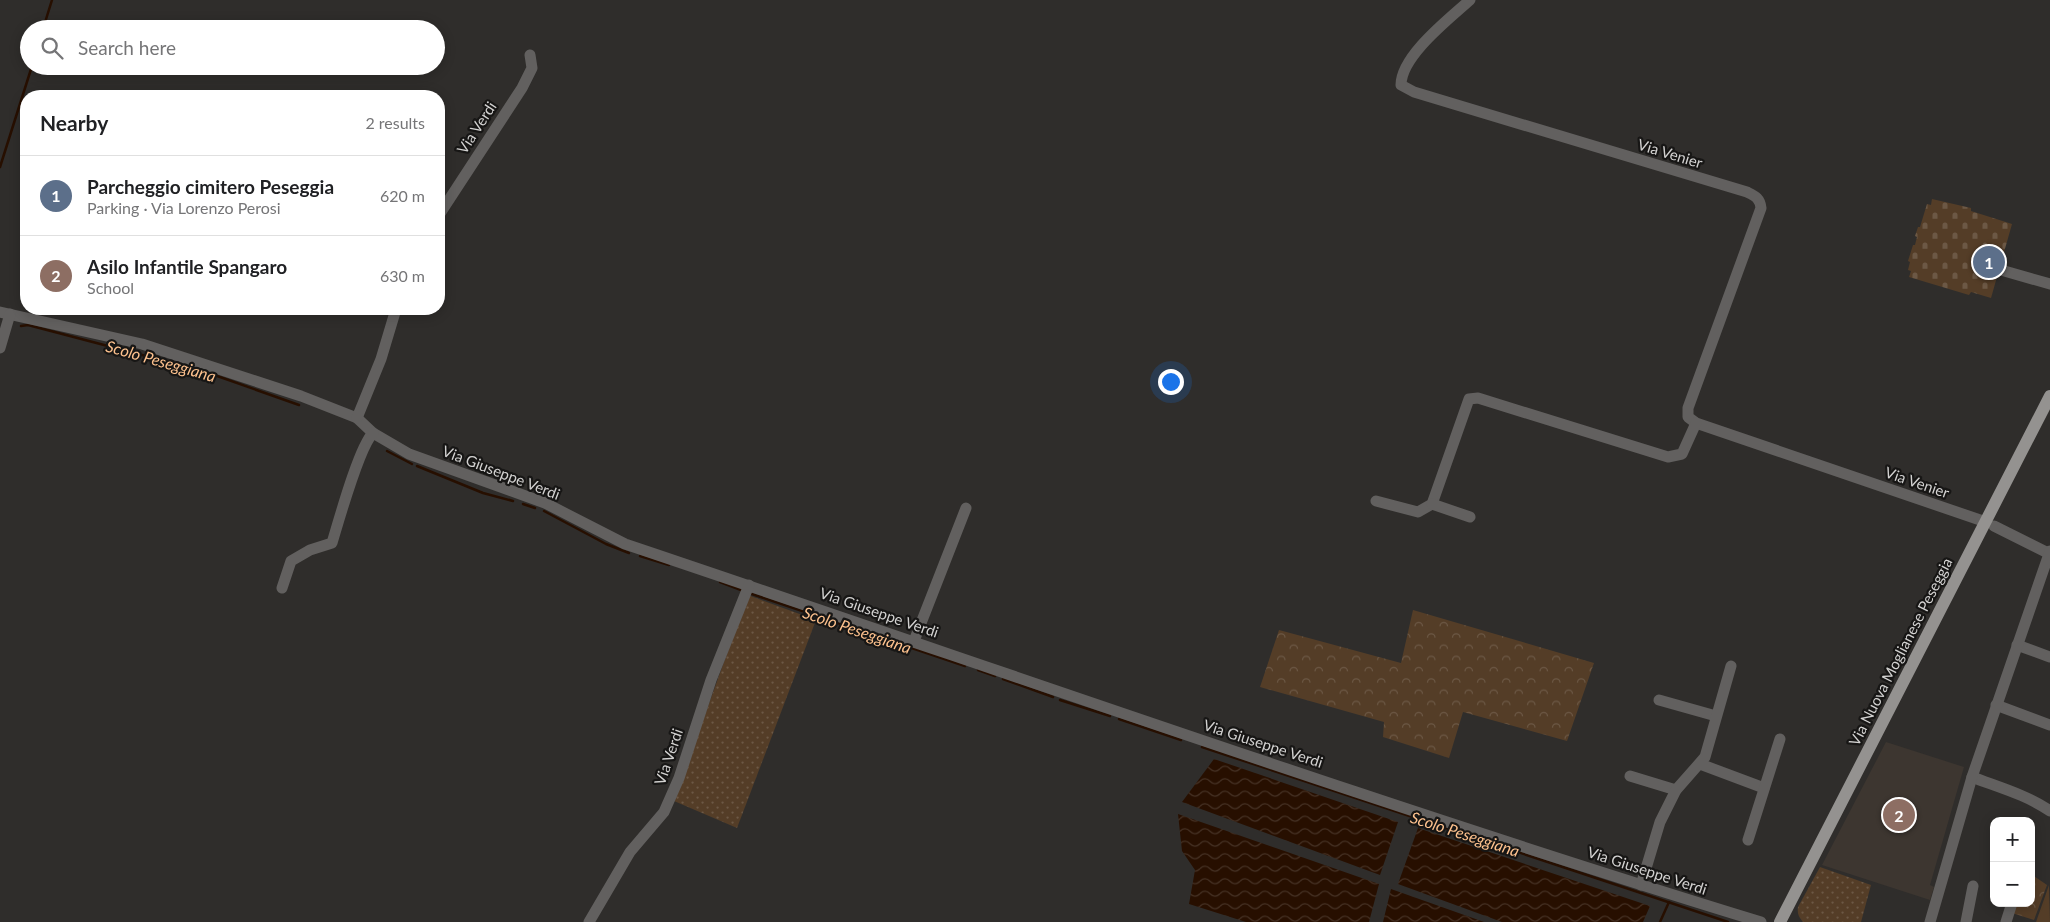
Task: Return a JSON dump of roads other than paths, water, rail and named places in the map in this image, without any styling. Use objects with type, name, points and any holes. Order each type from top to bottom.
[{"type":"main road","name":"Via Nuova Moglianese Peseggia","points":[[1780,922],[1990,524],[2050,396]]},
{"type":"street","name":"Via Venier","points":[[1470,0],[1433,33],[1417,51],[1401,76],[1401,85],[1414,92],[1747,192],[1757,197],[1760,201],[1761,208],[1688,408],[1688,417],[1696,423],[1990,524],[2049,552]]},
{"type":"street","name":"Via Verdi","points":[[445,206],[522,88],[532,68],[530,55]]},
{"type":"street","points":[[1987,266],[2050,284]]},
{"type":"street","points":[[0,348],[5,313]]},
{"type":"street","name":"Via Giuseppe Verdi","points":[[5,313],[142,344],[300,396],[356,418],[373,433],[409,454],[545,503],[625,544],[914,640],[1208,742],[1641,885],[1761,922]]},
{"type":"street","points":[[356,418],[381,359],[394,315]]},
{"type":"street","points":[[1376,501],[1418,512],[1432,504],[1469,399],[1478,398],[1668,457],[1682,454],[1696,423]]},
{"type":"street","points":[[282,588],[291,562],[310,550],[332,543],[356,468],[368,437],[373,433]]},
{"type":"street","points":[[1432,504],[1470,517]]},
{"type":"street","points":[[914,640],[966,508]]},
{"type":"street","points":[[1930,922],[1972,778],[2049,552]]},
{"type":"street","name":"Via Verdi","points":[[588,922],[630,852],[664,812],[679,778],[710,680],[749,585]]},
{"type":"street","points":[[2017,645],[2050,657]]},
{"type":"street","points":[[1641,885],[1660,822],[1676,790],[1705,757],[1731,666]]},
{"type":"street","points":[[1659,700],[1716,716]]},
{"type":"street","points":[[1996,705],[2050,725]]},
{"type":"street","points":[[1748,840],[1780,739]]},
{"type":"street","points":[[1700,764],[1764,788]]},
{"type":"street","points":[[1630,776],[1676,790]]},
{"type":"street","points":[[1972,778],[2026,799],[2050,811]]},
{"type":"street","points":[[1966,922],[1973,886]]},
{"type":"street","points":[[2006,922],[2011,907]]},
{"type":"water","points":[[1214,759],[1398,822],[1380,875],[1182,802]]},
{"type":"water","points":[[1178,814],[1379,884],[1369,922],[1246,922],[1189,904],[1195,870],[1182,851]]},
{"type":"water","points":[[1418,828],[1650,906],[1643,922],[1502,922],[1398,884]]},
{"type":"water","points":[[1391,889],[1484,922],[1383,922]]},
{"type":"waterway","points":[[46,20],[52,0]]},
{"type":"waterway","points":[[24,90],[29,75]]},
{"type":"waterway","points":[[0,167],[20,104]]},
{"type":"waterway","name":"Scolo Peseggiana","points":[[21,326],[28,325],[203,371],[299,405]]},
{"type":"waterway","name":"Scolo Peseggiana","points":[[387,451],[412,464]]},
{"type":"waterway","name":"Scolo Peseggiana","points":[[417,466],[483,493],[513,501]]},
{"type":"waterway","name":"Scolo Peseggiana","points":[[523,504],[535,508]]},
{"type":"waterway","name":"Scolo Peseggiana","points":[[544,511],[606,544],[629,553]]},
{"type":"waterway","name":"Scolo Peseggiana","points":[[640,556],[669,565]]},
{"type":"waterway","name":"Scolo Peseggiana","points":[[720,582],[741,590]]},
{"type":"waterway","name":"Scolo Peseggiana","points":[[749,593],[965,666]]},
{"type":"waterway","name":"Scolo Peseggiana","points":[[978,670],[995,676]]},
{"type":"waterway","name":"Scolo Peseggiana","points":[[1003,679],[1053,697]]},
{"type":"waterway","name":"Scolo Peseggiana","points":[[1060,700],[1110,716]]},
{"type":"waterway","name":"Scolo Peseggiana","points":[[1119,719],[1181,740]]},
{"type":"waterway","name":"Scolo Peseggiana","points":[[1202,747],[1728,922]]},
{"type":"waterway","points":[[1660,922],[1669,902]]},
{"type":"place","name":"Parcheggio cimitero Peseggia","points":[[1989,262]]},
{"type":"place","name":"Asilo Infantile Spangaro","points":[[1899,815]]}]
